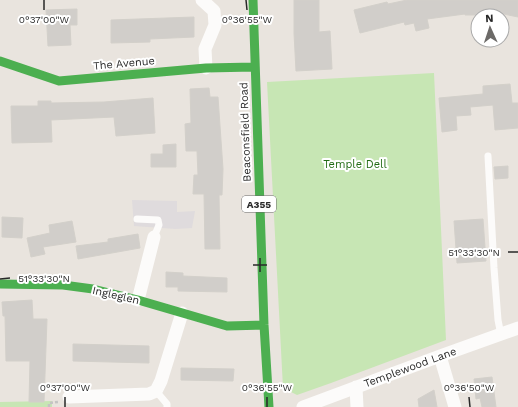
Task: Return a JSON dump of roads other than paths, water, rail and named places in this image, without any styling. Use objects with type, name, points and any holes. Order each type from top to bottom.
[{"type":"street","points":[[202,0],[214,12],[215,24],[205,49],[206,68]]},
{"type":"street","name":"Beaconsfield Road","points":[[252,0],[268,407]]},
{"type":"street","name":"The Avenue","points":[[0,61],[59,81],[206,68],[254,67]]},
{"type":"street","points":[[138,300],[154,237]]},
{"type":"street","name":"Ingleglen","points":[[0,284],[63,285],[93,289],[138,300],[227,326],[264,325]]},
{"type":"street","points":[[69,397],[149,394],[156,391],[161,381],[182,313]]},
{"type":"street","name":"Templewood Lane","points":[[303,407],[518,328]]},
{"type":"street","points":[[440,356],[455,407]]},
{"type":"street","points":[[356,387],[357,407]]},
{"type":"lane","points":[[488,156],[494,275],[498,320],[501,335]]},
{"type":"lane","points":[[137,219],[158,220],[159,225],[154,237]]},
{"type":"lane","points":[[156,391],[167,404],[167,407]]},
{"type":"park label","name":"Temple Dell","points":[[355,164]]}]
